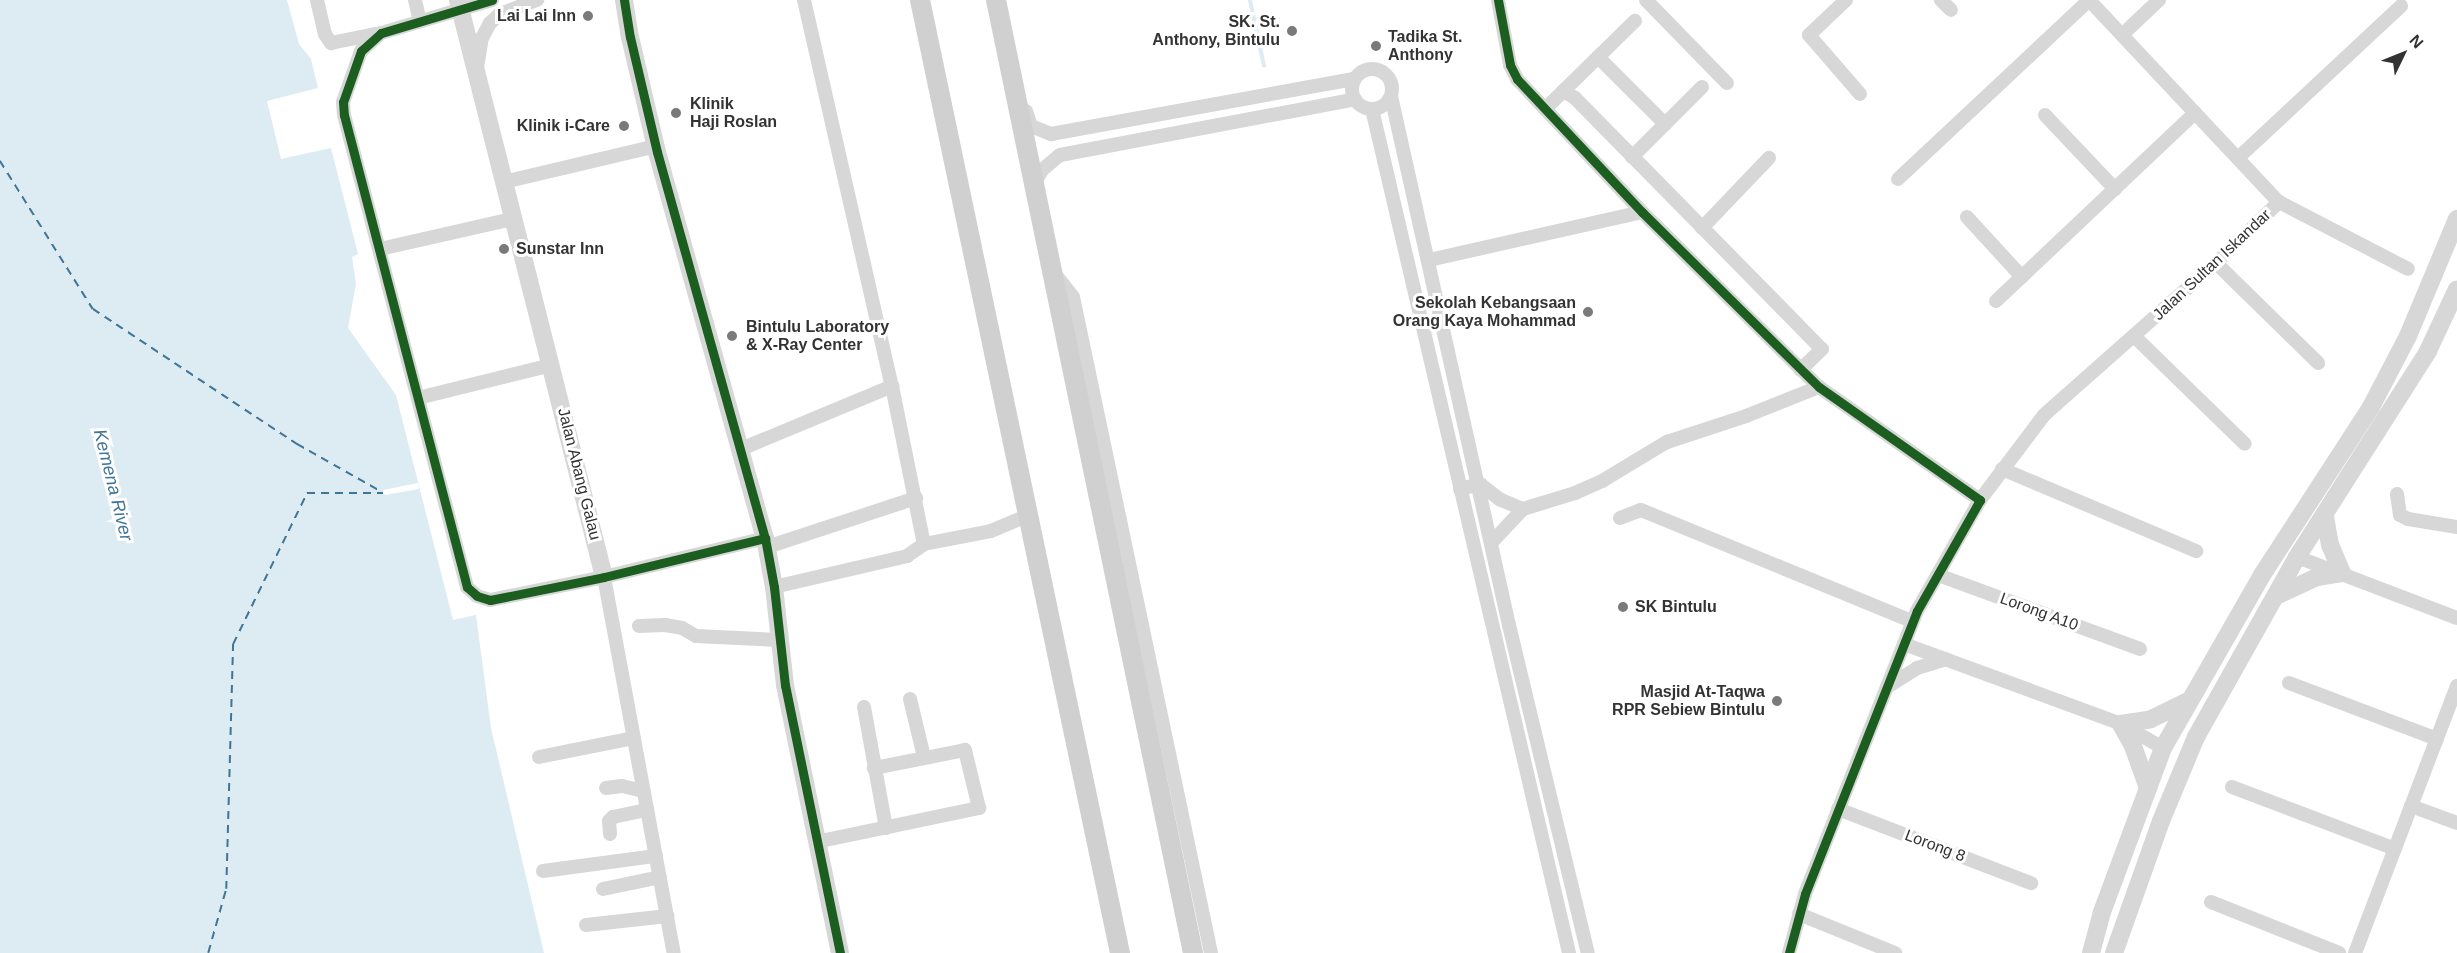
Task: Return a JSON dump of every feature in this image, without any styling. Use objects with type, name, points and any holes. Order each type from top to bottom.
[{"type":"main road","points":[[920,0],[1120,953]]},
{"type":"main road","points":[[996,0],[1193,953]]},
{"type":"street","points":[[317,0],[325,34],[331,43],[340,44],[420,21],[460,5],[492,0]]},
{"type":"street","points":[[415,0],[420,21]]},
{"type":"street","points":[[476,76],[482,38],[490,23],[500,14],[537,0]]},
{"type":"street","points":[[624,0],[656,146],[766,543],[774,586],[778,640],[800,766],[840,953]]},
{"type":"street","points":[[804,0],[892,386],[924,544]]},
{"type":"street","points":[[1498,0],[1512,71],[1642,212],[1819,387],[1980,500]]},
{"type":"street","points":[[1646,0],[1727,83]]},
{"type":"street","points":[[1846,0],[1810,34],[1810,37],[1860,94]]},
{"type":"street","points":[[1898,179],[2089,0]]},
{"type":"street","name":"Jalan Sultan Iskandar","points":[[1789,953],[1799,914],[1912,621],[1980,500],[2044,415],[2135,337],[2279,202],[2089,0]]},
{"type":"street","points":[[2122,35],[2159,0]]},
{"type":"street","name":"Jalan Abang Galau","points":[[460,5],[476,76],[604,576],[674,953]]},
{"type":"street","points":[[2238,158],[2401,6]]},
{"type":"street","points":[[1545,109],[1635,21]]},
{"type":"street","points":[[381,33],[361,51],[344,102],[344,115],[467,587],[471,592],[490,600],[766,543],[916,498]]},
{"type":"street","points":[[1004,38],[1012,50],[1029,124],[1037,130],[1051,134],[1355,79],[1365,70],[1378,70],[1391,83],[1391,96],[1492,545],[1588,953]]},
{"type":"street","points":[[1598,57],[1665,124]]},
{"type":"street","points":[[1355,79],[1353,93],[1360,104],[1372,109],[1384,106],[1391,96]]},
{"type":"street","points":[[1632,157],[1702,87]]},
{"type":"street","points":[[1563,92],[1575,99],[1821,349],[1800,370]]},
{"type":"street","points":[[1034,184],[1042,170],[1060,155],[1355,99]]},
{"type":"street","points":[[1372,109],[1569,953]]},
{"type":"street","points":[[1996,301],[2195,113]]},
{"type":"street","points":[[2045,115],[2115,189]]},
{"type":"street","points":[[504,182],[656,146]]},
{"type":"street","points":[[1702,228],[1769,158]]},
{"type":"street","points":[[2279,202],[2408,269]]},
{"type":"street","points":[[1429,260],[1642,212]]},
{"type":"street","points":[[1967,217],[2022,276]]},
{"type":"street","points":[[380,249],[513,219]]},
{"type":"street","points":[[2091,953],[2102,912],[2163,748],[2262,575],[2370,407],[2408,336],[2457,219]]},
{"type":"street","points":[[2216,263],[2318,363]]},
{"type":"street","points":[[1052,270],[1073,297],[1211,953]]},
{"type":"street","points":[[2114,953],[2161,821],[2196,737],[2297,557],[2428,351],[2457,289]]},
{"type":"street","points":[[2135,337],[2245,444]]},
{"type":"street","points":[[418,398],[551,365]]},
{"type":"street","points":[[741,449],[892,386]]},
{"type":"street","points":[[1495,635],[1503,627],[1492,545],[1523,509],[1575,493],[1602,481],[1667,442],[1746,416],[1819,387]]},
{"type":"street","points":[[2002,469],[2196,550]]},
{"type":"street","points":[[1460,489],[1480,484]]},
{"type":"street","points":[[1480,484],[1499,498],[1523,509]]},
{"type":"street","points":[[2397,494],[2400,515],[2408,519],[2457,527]]},
{"type":"street","points":[[1620,518],[1641,510],[1912,621]]},
{"type":"street","points":[[774,586],[907,556],[924,544],[991,531],[1027,516]]},
{"type":"street","points":[[2325,516],[2330,545],[2342,573]]},
{"type":"street","points":[[2262,575],[2280,562],[2297,557],[2457,618]]},
{"type":"street","points":[[2276,596],[2318,577],[2342,573]]},
{"type":"street","name":"Lorong A10","points":[[1938,575],[2140,649]]},
{"type":"street","points":[[639,626],[665,625],[682,628],[696,636],[778,640]]},
{"type":"street","points":[[1904,644],[2121,724],[2163,748],[2167,766],[2157,806],[2161,821]]},
{"type":"street","points":[[1887,687],[1917,668],[1946,659]]},
{"type":"street","points":[[2289,683],[2437,740]]},
{"type":"street","points":[[2355,953],[2456,691]]},
{"type":"street","points":[[910,699],[924,757]]},
{"type":"street","points":[[2121,724],[2151,719],[2188,701]]},
{"type":"street","points":[[864,707],[886,828]]},
{"type":"street","points":[[2121,724],[2133,746],[2148,788]]},
{"type":"street","points":[[539,757],[633,738]]},
{"type":"street","points":[[816,842],[979,808],[965,750],[874,768]]},
{"type":"street","points":[[606,788],[622,786],[643,791]]},
{"type":"street","points":[[2232,788],[2395,849]]},
{"type":"street","points":[[2411,806],[2457,824]]},
{"type":"street","name":"Lorong 8","points":[[1838,809],[2031,883]]},
{"type":"street","points":[[610,834],[609,821],[613,817],[647,810]]},
{"type":"street","points":[[543,871],[656,856]]},
{"type":"street","points":[[603,889],[660,877]]},
{"type":"street","points":[[2211,902],[2338,953]]},
{"type":"street","points":[[1799,914],[1895,953]]},
{"type":"street","points":[[586,926],[668,916]]},
{"type":"water","name":"Kemena River","points":[[0,0],[287,0],[299,44],[311,59],[318,88],[267,101],[281,159],[331,148],[358,254],[352,257],[356,284],[348,328],[396,395],[453,620],[476,615],[491,728],[544,953],[0,953]]},
{"type":"pier","points":[[418,483],[419,489],[385,495],[383,493],[383,490]]},
{"type":"waterway","points":[[1250,0],[1264,66]]},
{"type":"ferry route","points":[[0,161],[93,309],[297,444],[382,492]]},
{"type":"ferry route","points":[[208,953],[226,889],[233,644],[307,493],[383,493]]},
{"type":"cycle path","points":[[492,0],[381,33],[361,51],[343,102],[344,115],[467,587],[477,596],[490,600],[604,577],[765,538]]},
{"type":"cycle path","points":[[624,0],[630,37],[657,152],[765,538],[774,587],[785,685],[840,953]]},
{"type":"cycle path","points":[[1498,0],[1510,65],[1517,79],[1642,212],[1819,387],[1980,500],[1917,611],[1805,894],[1789,953]]},
{"type":"place","name":"Lai Lai Inn","points":[[588,16]]},
{"type":"place","name":"SK. St. Anthony, Bintulu","points":[[1292,31]]},
{"type":"place","name":"Tadika St. Anthony","points":[[1376,46]]},
{"type":"place","name":"Klinik Haji Roslan","points":[[676,113]]},
{"type":"place","name":"Klinik i-Care","points":[[624,126]]},
{"type":"place","name":"Sunstar Inn","points":[[504,249]]},
{"type":"place","name":"Sekolah Kebangsaan Orang Kaya Mohammad","points":[[1588,312]]},
{"type":"place","name":"Bintulu Laboratory & X-Ray Center","points":[[732,336]]},
{"type":"place","name":"SK Bintulu","points":[[1623,607]]},
{"type":"place","name":"Masjid At-Taqwa RPR Sebiew Bintulu","points":[[1777,701]]}]
